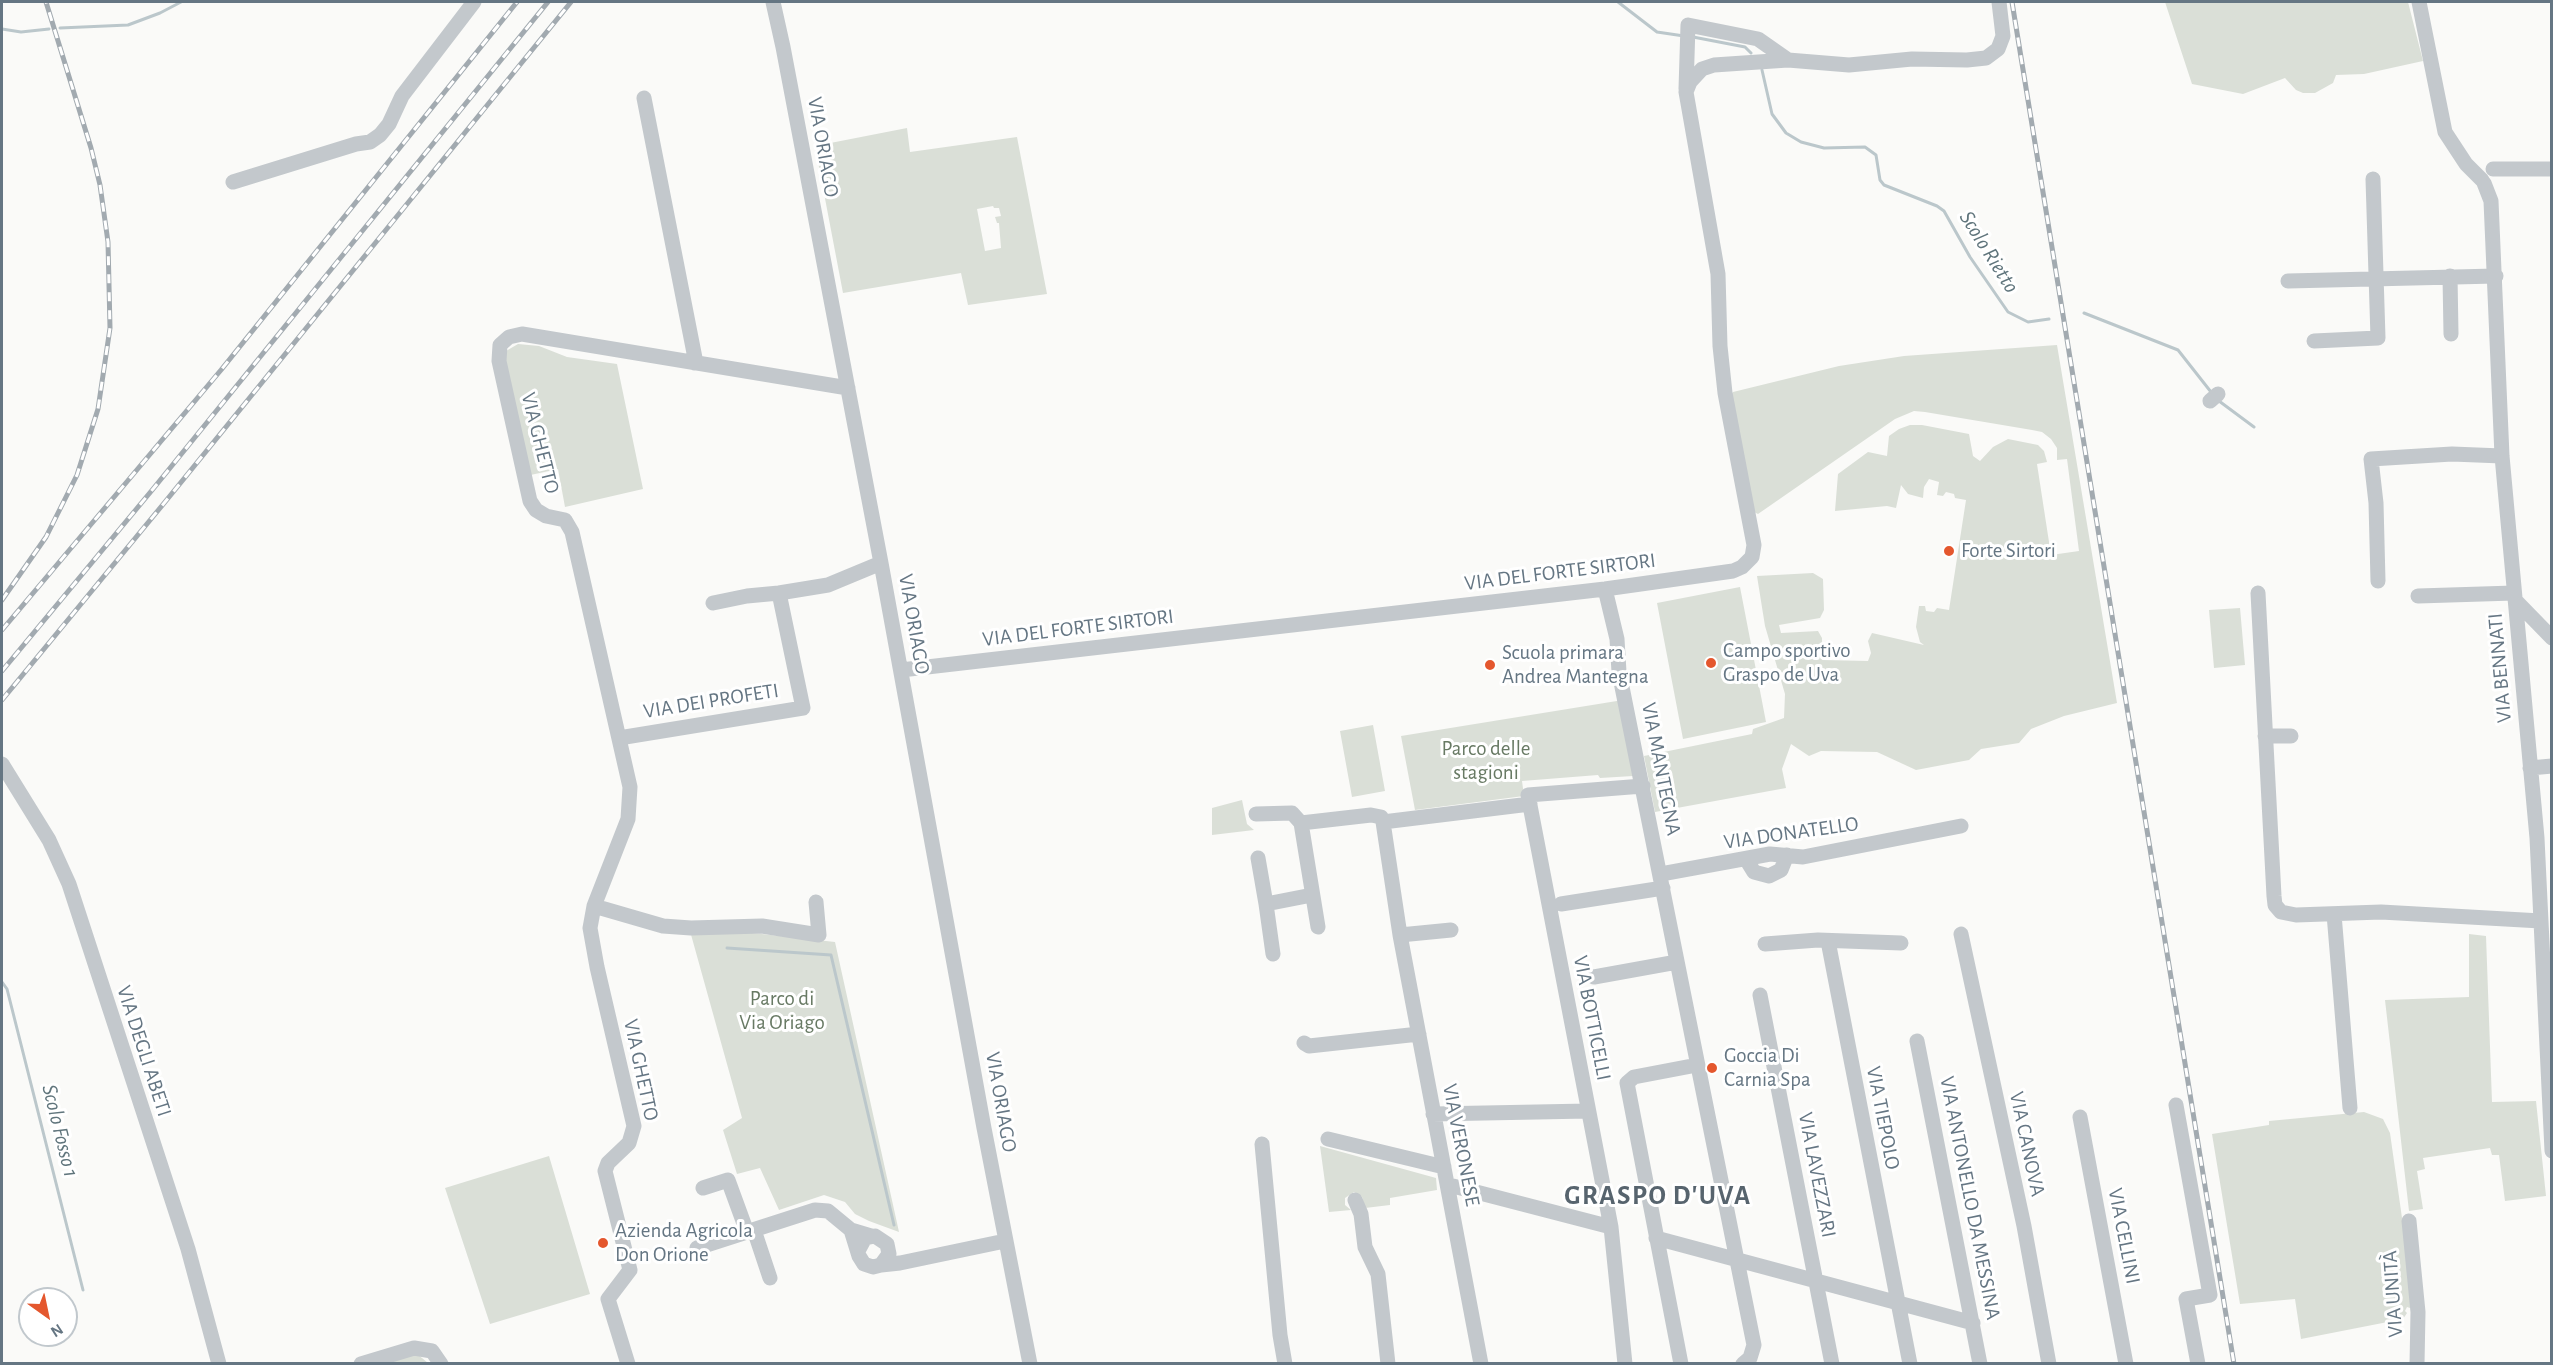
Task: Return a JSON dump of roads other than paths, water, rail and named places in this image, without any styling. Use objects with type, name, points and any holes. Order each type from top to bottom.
[{"type":"street","points":[[233,182],[345,147],[370,142],[380,135],[402,96],[474,2]]},
{"type":"street","points":[[1686,92],[1690,82],[1702,69],[1714,66],[1788,60],[1849,65],[1912,59],[1986,58],[1998,49],[2003,36],[1999,2]]},
{"type":"street","name":"VIA BENNATI","points":[[2419,2],[2441,121],[2449,140],[2462,157],[2486,176],[2492,201],[2502,456],[2530,768],[2544,837],[2541,921],[2547,939],[2552,1152]]},
{"type":"street","name":"VIA ORIAGO","points":[[776,6],[901,670],[1005,1241],[1030,1364]]},
{"type":"street","name":"VIA DEL FORTE SIRTORI","points":[[901,670],[1605,589],[1733,571],[1749,561],[1754,549],[1725,393],[1720,346],[1718,274],[1686,92],[1687,34],[1758,39],[1788,60]]},
{"type":"street","points":[[644,98],[695,358],[694,363]]},
{"type":"street","points":[[2486,176],[2552,169]]},
{"type":"street","points":[[2314,340],[2378,338],[2373,179]]},
{"type":"street","points":[[2450,276],[2451,334]]},
{"type":"street","points":[[2289,281],[2496,276]]},
{"type":"street","name":"VIA GHETTO","points":[[628,1364],[608,1299],[630,1270],[605,1171],[608,1163],[631,1141],[634,1126],[590,928],[594,906],[628,819],[631,805],[630,787],[572,532],[566,520],[546,516],[536,510],[530,501],[499,361],[501,345],[509,337],[522,334],[848,388]]},
{"type":"street","points":[[2378,581],[2376,503],[2371,459],[2452,454],[2502,456]]},
{"type":"street","points":[[713,603],[828,585],[881,563]]},
{"type":"street","name":"VIA MANTEGNA","points":[[1605,589],[1617,639],[1617,661],[1754,1345],[1748,1358]]},
{"type":"street","name":"VIA DEI PROFETI","points":[[619,738],[803,708],[779,593]]},
{"type":"street","points":[[2258,593],[2275,905],[2286,914],[2381,912],[2541,921]]},
{"type":"street","points":[[2418,596],[2515,596],[2549,631]]},
{"type":"street","points":[[2265,736],[2291,736]]},
{"type":"street","name":"VIA DEGLI ABETI","points":[[2,764],[49,840],[69,884],[188,1249],[219,1364]]},
{"type":"street","points":[[2530,768],[2552,766]]},
{"type":"street","points":[[1301,823],[1371,814],[1381,818],[1383,822],[1530,804],[1528,795],[1643,786]]},
{"type":"street","name":"VIA BOTTICELLI","points":[[1530,804],[1611,1227],[1625,1364]]},
{"type":"street","points":[[1256,814],[1292,813],[1301,823],[1318,927]]},
{"type":"street","name":"VIA VERONESE","points":[[1383,822],[1400,935],[1480,1364]]},
{"type":"street","name":"VIA DONATELLO","points":[[1662,881],[1770,854],[1803,857],[1961,826]]},
{"type":"street","points":[[1258,858],[1273,954]]},
{"type":"street","points":[[1561,904],[1662,881]]},
{"type":"street","points":[[1266,904],[1312,895]]},
{"type":"street","points":[[594,906],[663,926],[691,928],[762,926],[819,935],[816,902]]},
{"type":"street","points":[[2334,914],[2350,1108]]},
{"type":"street","points":[[1400,935],[1451,930]]},
{"type":"street","name":"VIA CANOVA","points":[[1961,934],[2024,1226],[2049,1364]]},
{"type":"street","points":[[1765,944],[1818,940],[1901,943]]},
{"type":"street","name":"VIA TIEPOLO","points":[[1828,941],[1910,1364]]},
{"type":"street","points":[[1594,977],[1677,962]]},
{"type":"street","name":"VIA LAVEZZARI","points":[[1760,995],[1832,1364]]},
{"type":"street","points":[[1304,1043],[1309,1046],[1419,1034]]},
{"type":"street","name":"VIA ANTONELLO DA MESSINA","points":[[1917,1041],[1980,1364]]},
{"type":"street","points":[[1681,1364],[1627,1083],[1634,1077],[1697,1065]]},
{"type":"street","points":[[2176,1104],[2210,1295],[2186,1299],[2198,1364]]},
{"type":"street","points":[[1433,1114],[1588,1112]]},
{"type":"street","name":"VIA CELLINI","points":[[2080,1117],[2126,1364]]},
{"type":"street","points":[[1328,1138],[1444,1167]]},
{"type":"street","points":[[1262,1144],[1280,1335],[1285,1364]]},
{"type":"street","points":[[703,1188],[728,1180],[770,1278]]},
{"type":"street","points":[[1448,1187],[1453,1186],[1611,1227]]},
{"type":"street","points":[[1355,1200],[1361,1214],[1365,1247],[1378,1274],[1388,1364]]},
{"type":"street","points":[[697,1248],[809,1210],[819,1209],[828,1211],[851,1230],[880,1237],[900,1254],[922,1257]]},
{"type":"street","name":"VIA UNITÀ","points":[[2409,1221],[2418,1312],[2416,1364]]},
{"type":"street","points":[[851,1230],[864,1264],[873,1267],[1005,1241]]},
{"type":"street","points":[[858,1251],[861,1242],[871,1236]]},
{"type":"street","points":[[1656,1238],[1973,1323]]},
{"type":"street","points":[[881,1265],[888,1254],[887,1244]]},
{"type":"street","points":[[361,1364],[414,1347],[432,1351],[441,1364]]},
{"type":"waterway","name":"Scolo Rietto","points":[[60,28],[128,25],[181,2]]},
{"type":"waterway","name":"Scolo Rietto","points":[[1618,2],[1657,32],[1684,36]]},
{"type":"waterway","name":"Scolo Rietto","points":[[2,29],[21,32],[49,29]]},
{"type":"waterway","name":"Scolo Rietto","points":[[1693,37],[1745,47],[1751,53]]},
{"type":"waterway","name":"Scolo Rietto","points":[[1762,70],[1772,114],[1786,133],[1801,142],[1824,148],[1865,147],[1876,155],[1880,180],[1884,185],[1937,206],[1944,211],[1970,257],[2008,312],[2028,322],[2049,319]]},
{"type":"waterway","name":"Scolo Rietto","points":[[2084,313],[2178,350],[2211,392]]},
{"type":"waterway","name":"Scolo Rietto","points":[[2219,401],[2254,427]]},
{"type":"waterway","points":[[727,948],[831,955],[894,1225]]},
{"type":"waterway","name":"Scolo Fosso 1","points":[[2,982],[7,989],[83,1290]]},
{"type":"railway","points":[[2,600],[46,537],[77,475],[98,409],[110,328],[108,242],[100,185],[91,148],[46,2]]},
{"type":"railway","points":[[2,630],[221,370],[517,2]]},
{"type":"railway","points":[[2,671],[153,489],[548,2]]},
{"type":"railway","points":[[2,700],[571,2]]},
{"type":"railway","points":[[2012,2],[2234,1364]]},
{"type":"place","name":"Forte Sirtori","points":[[1949,551]]},
{"type":"place","name":"Campo sportivo Graspo de Uva","points":[[1711,663]]},
{"type":"place","name":"Scuola primara Andrea Mantegna","points":[[1490,665]]},
{"type":"place","name":"Goccia Di Carnia Spa","points":[[1712,1068]]},
{"type":"place","name":"Azienda Agricola Don Orione","points":[[603,1243]]},
{"type":"district","name":"GRASPO D'UVA","points":[[1658,1196]]},
{"type":"park label","name":"Parco delle stagioni","points":[[1486,761]]},
{"type":"park label","name":"Parco di Via Oriago","points":[[782,1011]]}]
